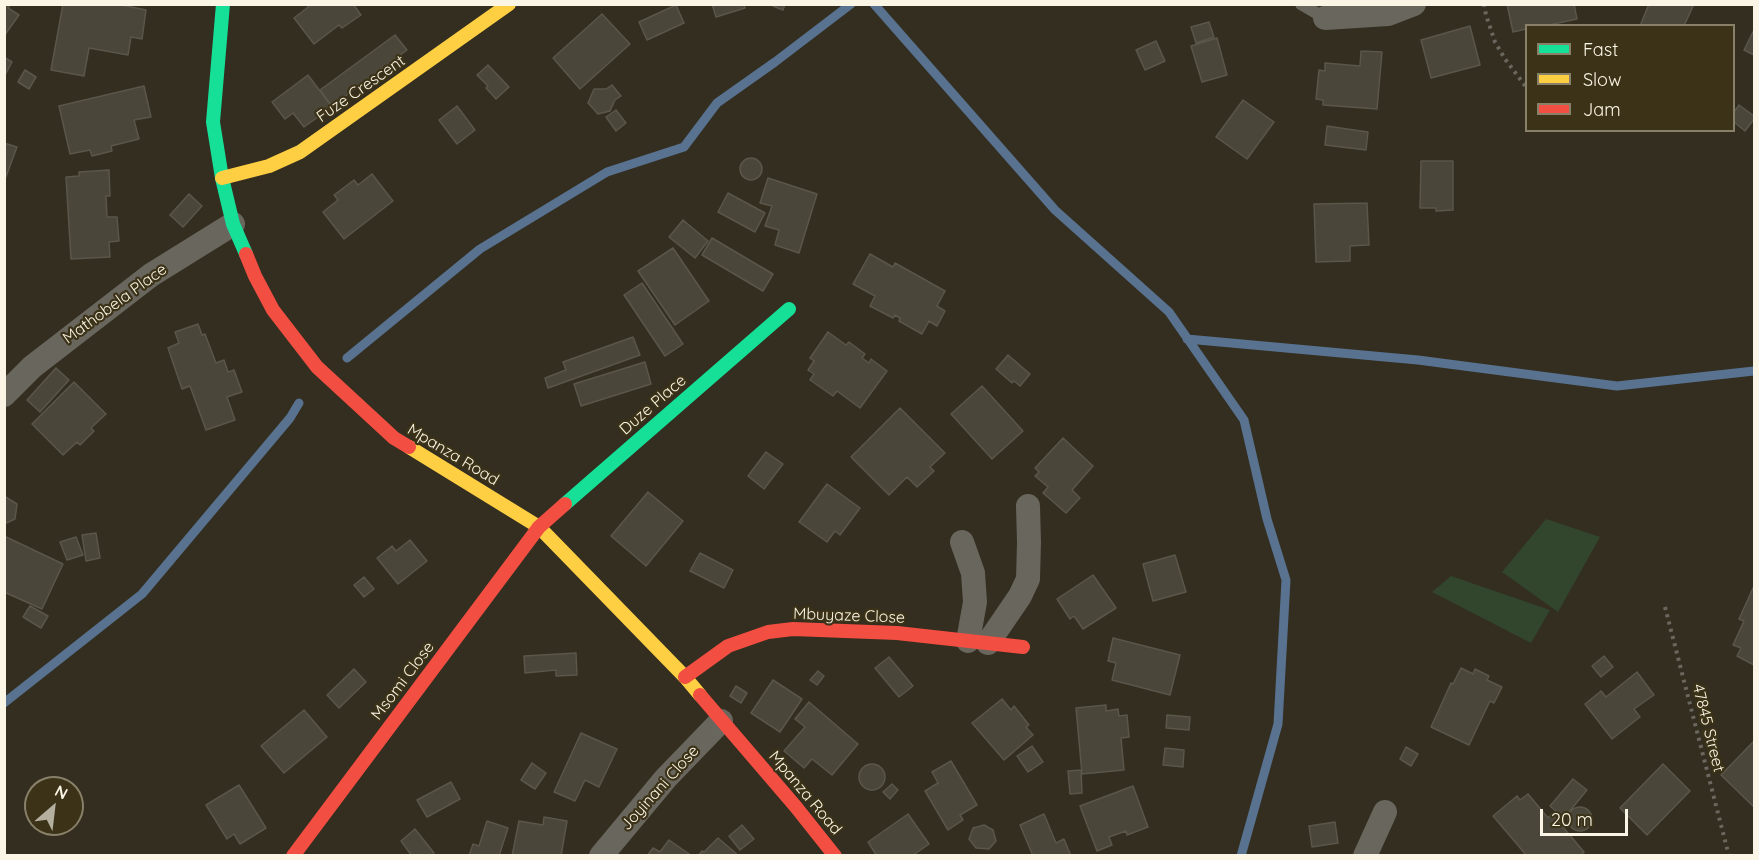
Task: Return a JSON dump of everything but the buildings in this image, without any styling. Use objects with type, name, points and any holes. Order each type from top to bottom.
[{"type":"street","name":"Mpanza Road","points":[[223,4],[213,122],[222,178],[233,224],[255,276],[273,310],[317,367],[394,438],[539,527],[685,677],[835,855]]},
{"type":"street","name":"Fuze Crescent","points":[[222,178],[269,166],[300,152],[509,4]]},
{"type":"street","points":[[1325,18],[1388,14],[1414,4]]},
{"type":"street","name":"Mathobela Place","points":[[4,395],[32,367],[152,275],[233,224]]},
{"type":"street","name":"Duze Place","points":[[539,527],[789,309]]},
{"type":"street","points":[[978,642],[1020,596],[1028,579],[1029,506]]},
{"type":"street","name":"Msomi Close","points":[[293,855],[539,527]]},
{"type":"street","points":[[962,542],[972,573],[978,642]]},
{"type":"street","name":"Mbuyaze Close","points":[[685,677],[728,646],[768,632],[793,629],[886,633],[1023,647]]},
{"type":"street","name":"Joyinani Close","points":[[601,855],[666,778],[721,721]]},
{"type":"street","points":[[1365,855],[1385,812]]},
{"type":"lane","points":[[1301,4],[1325,18]]},
{"type":"path","points":[[1484,4],[1495,42],[1525,84]]},
{"type":"path","name":"47845 Street","points":[[1665,607],[1729,855]]},
{"type":"green space","points":[[1546,519],[1600,537],[1558,612],[1502,572]]},
{"type":"green space","points":[[1451,576],[1550,610],[1531,643],[1432,592]]},
{"type":"waterway","points":[[347,358],[480,249],[607,172],[684,147],[717,103],[851,4]]},
{"type":"waterway","points":[[874,4],[1055,210],[1169,312],[1244,420],[1267,519],[1286,580],[1278,724],[1241,856]]},
{"type":"waterway","points":[[1187,339],[1418,360],[1617,386],[1754,371]]},
{"type":"waterway","points":[[4,703],[142,594],[290,418],[299,403]]},
{"type":"traffic: fast","points":[[223,4],[213,122],[222,178],[233,224],[246,254]]},
{"type":"traffic: fast","points":[[565,504],[789,309]]},
{"type":"traffic: slow","points":[[222,178],[269,166],[300,152],[509,4]]},
{"type":"traffic: slow","points":[[409,447],[539,527],[700,695]]},
{"type":"traffic: jam","points":[[246,254],[273,310],[317,367],[394,438],[409,447]]},
{"type":"traffic: jam","points":[[293,856],[539,527],[565,504]]},
{"type":"traffic: jam","points":[[685,677],[728,646],[768,632],[793,629],[897,633],[1023,647]]},
{"type":"traffic: jam","points":[[700,695],[835,856]]}]
